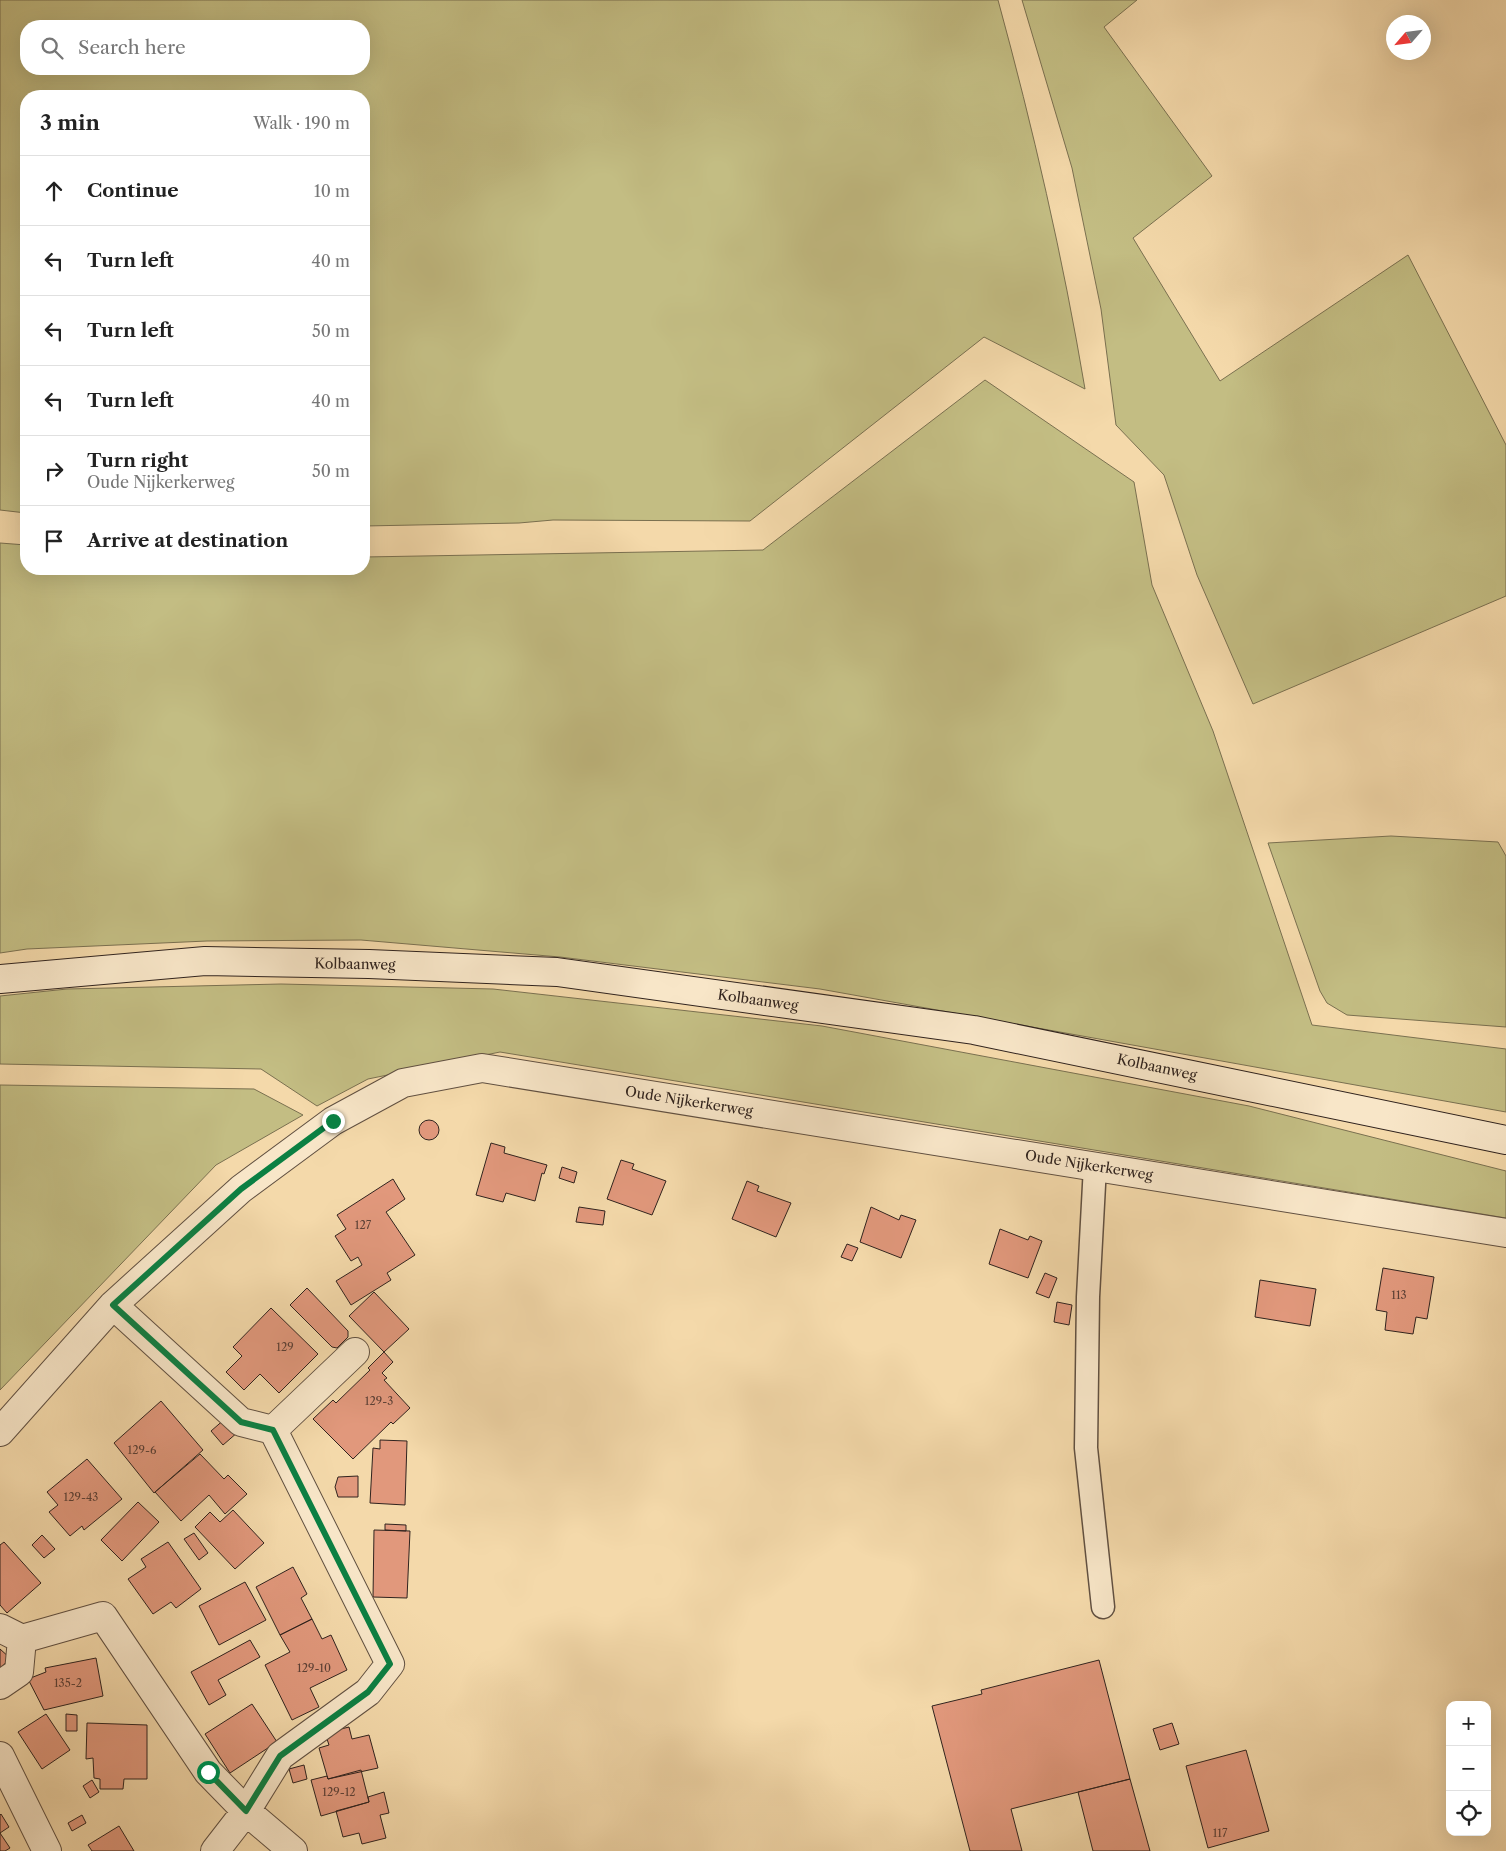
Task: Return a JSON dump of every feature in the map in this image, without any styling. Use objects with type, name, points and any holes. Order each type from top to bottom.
[{"type":"street","name":"Kolbaanweg","points":[[0,979],[205,961],[369,964],[557,972],[974,1030],[1506,1140]]},
{"type":"street","name":"Oude Nijkerkerweg","points":[[0,1432],[113,1305],[241,1189],[333,1121],[403,1083],[482,1068],[1506,1233]]},
{"type":"street","points":[[113,1305],[241,1422],[273,1430],[390,1664],[368,1692],[280,1756],[246,1811],[215,1851]]},
{"type":"street","points":[[273,1430],[355,1352]]},
{"type":"street","points":[[0,1685],[19,1672],[11,1633],[103,1616],[208,1772],[246,1811],[293,1851]]},
{"type":"street","points":[[0,1756],[47,1851]]},
{"type":"lane","points":[[1095,1166],[1088,1297],[1086,1448],[1103,1607]]},
{"type":"shaded area","points":[[0,0],[998,0],[1046,193],[1085,389],[984,337],[750,521],[553,520],[519,523],[370,526],[370,90],[20,90],[20,512],[0,510]]},
{"type":"shaded area","points":[[1022,0],[1137,0],[1104,27],[1212,176],[1133,238],[1220,381],[1408,255],[1506,445],[1506,596],[1253,704],[1197,575],[1164,475],[1116,425],[1101,309],[1072,168]]},
{"type":"shaded area","points":[[985,380],[1134,482],[1152,585],[1213,731],[1312,1025],[1506,1049],[1506,1112],[820,989],[560,957],[361,940],[207,941],[27,949],[0,953],[0,543],[20,545],[20,575],[370,575],[370,557],[763,550]]},
{"type":"shaded area","points":[[1391,836],[1498,842],[1506,856],[1506,1027],[1347,1015],[1327,1003],[1320,991],[1268,843]]},
{"type":"shaded area","points":[[281,984],[493,989],[822,1026],[1249,1106],[1506,1171],[1506,1218],[500,1052],[368,1079],[317,1106],[261,1069],[0,1064],[0,996],[67,989]]},
{"type":"shaded area","points":[[0,1085],[254,1089],[303,1115],[216,1165],[0,1390]]},
{"type":"building","points":[[425,1120],[433,1120],[439,1126],[439,1134],[433,1140],[425,1140],[419,1134],[419,1126]]},
{"type":"building","points":[[491,1143],[505,1147],[504,1153],[547,1165],[544,1174],[542,1173],[535,1201],[506,1193],[503,1202],[476,1195]]},
{"type":"building","points":[[621,1160],[634,1164],[632,1169],[666,1181],[652,1215],[607,1199]]},
{"type":"building","points":[[562,1167],[577,1172],[574,1183],[559,1178]]},
{"type":"building","points":[[393,1179],[405,1199],[386,1212],[415,1255],[387,1273],[391,1280],[351,1305],[336,1281],[362,1265],[358,1257],[351,1261],[335,1236],[346,1229],[337,1215]]},
{"type":"building","points":[[747,1181],[759,1186],[757,1191],[791,1203],[776,1237],[732,1219]]},
{"type":"building","points":[[579,1207],[605,1211],[603,1225],[576,1222]]},
{"type":"building","points":[[871,1207],[899,1220],[901,1215],[916,1220],[901,1258],[860,1242]]},
{"type":"building","points":[[1000,1229],[1028,1240],[1030,1236],[1042,1241],[1028,1278],[989,1264]]},
{"type":"building","points":[[847,1244],[858,1248],[852,1261],[841,1257]]},
{"type":"building","points":[[1383,1268],[1434,1277],[1427,1319],[1416,1317],[1413,1334],[1385,1330],[1387,1312],[1376,1310]]},
{"type":"building","points":[[1045,1273],[1057,1278],[1049,1298],[1036,1293]]},
{"type":"building","points":[[1260,1280],[1316,1289],[1310,1326],[1255,1317]]},
{"type":"building","points":[[307,1288],[348,1331],[348,1337],[337,1348],[332,1347],[290,1305]]},
{"type":"building","points":[[374,1292],[409,1329],[384,1352],[349,1316]]},
{"type":"building","points":[[1057,1302],[1072,1305],[1069,1325],[1054,1322]]},
{"type":"building","points":[[271,1308],[318,1354],[279,1393],[260,1374],[244,1390],[226,1372],[242,1356],[233,1347]]},
{"type":"building","points":[[384,1352],[393,1362],[382,1373],[387,1378],[384,1380],[410,1408],[393,1424],[391,1422],[353,1459],[313,1419],[333,1400],[336,1403],[370,1370],[368,1368]]},
{"type":"building","points":[[161,1401],[203,1450],[154,1493],[114,1443]]},
{"type":"building","points":[[226,1418],[238,1432],[223,1445],[211,1431]]},
{"type":"building","points":[[380,1440],[407,1441],[405,1505],[370,1503],[373,1448],[380,1449]]},
{"type":"building","points":[[200,1454],[224,1479],[228,1475],[247,1494],[225,1514],[209,1495],[181,1521],[155,1492]]},
{"type":"building","points":[[87,1459],[122,1499],[84,1530],[82,1526],[70,1536],[49,1512],[58,1505],[47,1492]]},
{"type":"building","points":[[358,1476],[358,1497],[338,1497],[335,1487],[338,1477]]},
{"type":"building","points":[[138,1502],[159,1522],[122,1561],[101,1540]]},
{"type":"building","points":[[233,1510],[264,1543],[235,1569],[195,1527],[210,1512],[220,1522]]},
{"type":"building","points":[[385,1524],[406,1525],[406,1531],[385,1530]]},
{"type":"building","points":[[374,1530],[410,1531],[407,1598],[373,1597]]},
{"type":"building","points":[[194,1533],[208,1553],[199,1560],[184,1539]]},
{"type":"building","points":[[42,1535],[55,1549],[44,1558],[32,1545]]},
{"type":"building","points":[[4,1542],[41,1583],[7,1613],[0,1605],[0,1545]]},
{"type":"building","points":[[168,1542],[201,1589],[176,1608],[171,1602],[153,1614],[128,1579],[146,1567],[141,1559]]},
{"type":"building","points":[[293,1567],[307,1594],[301,1598],[312,1619],[280,1635],[256,1587]]},
{"type":"building","points":[[245,1582],[266,1620],[219,1645],[199,1606]]},
{"type":"building","points":[[312,1619],[322,1639],[331,1635],[347,1670],[310,1688],[319,1707],[292,1720],[265,1665],[290,1652],[280,1635]]},
{"type":"building","points":[[250,1640],[260,1657],[218,1680],[226,1695],[209,1705],[191,1672]]},
{"type":"building","points":[[0,1649],[10,1658],[0,1669]]},
{"type":"building","points":[[96,1658],[103,1696],[44,1710],[28,1679],[46,1672],[45,1668]]},
{"type":"building","points":[[1099,1660],[1130,1779],[1011,1809],[1022,1851],[970,1851],[932,1706],[982,1694],[981,1690]]},
{"type":"building","points":[[252,1704],[277,1742],[230,1773],[205,1734]]},
{"type":"building","points":[[46,1714],[70,1750],[42,1769],[18,1732]]},
{"type":"building","points":[[66,1714],[77,1715],[77,1731],[66,1731]]},
{"type":"building","points":[[87,1723],[147,1725],[147,1779],[124,1779],[123,1789],[100,1789],[100,1779],[94,1778],[93,1758],[86,1759]]},
{"type":"building","points":[[1172,1723],[1179,1744],[1160,1750],[1153,1729]]},
{"type":"building","points":[[349,1727],[352,1739],[369,1735],[378,1768],[328,1779],[319,1748],[329,1745],[325,1733]]},
{"type":"building","points":[[1246,1750],[1269,1831],[1208,1848],[1186,1766]]},
{"type":"building","points":[[304,1765],[307,1779],[293,1783],[289,1769]]},
{"type":"building","points":[[361,1770],[369,1802],[321,1816],[311,1780],[327,1776],[328,1779]]},
{"type":"building","points":[[1130,1779],[1150,1851],[1093,1851],[1078,1792]]},
{"type":"building","points":[[92,1780],[99,1792],[90,1798],[83,1786]]},
{"type":"building","points":[[384,1792],[389,1813],[380,1815],[386,1838],[362,1844],[359,1833],[343,1837],[336,1811],[369,1802],[368,1797]]},
{"type":"building","points":[[1,1814],[9,1827],[0,1833],[0,1815]]},
{"type":"building","points":[[82,1815],[86,1823],[72,1831],[68,1823]]},
{"type":"building","points":[[119,1826],[134,1851],[92,1851],[88,1845]]},
{"type":"building","points":[[0,1833],[10,1848],[5,1851],[0,1851]]},
{"type":"route","points":[[208,1772],[246,1811],[280,1756],[368,1692],[390,1664],[273,1430],[241,1422],[113,1305],[241,1189],[333,1121]]}]
